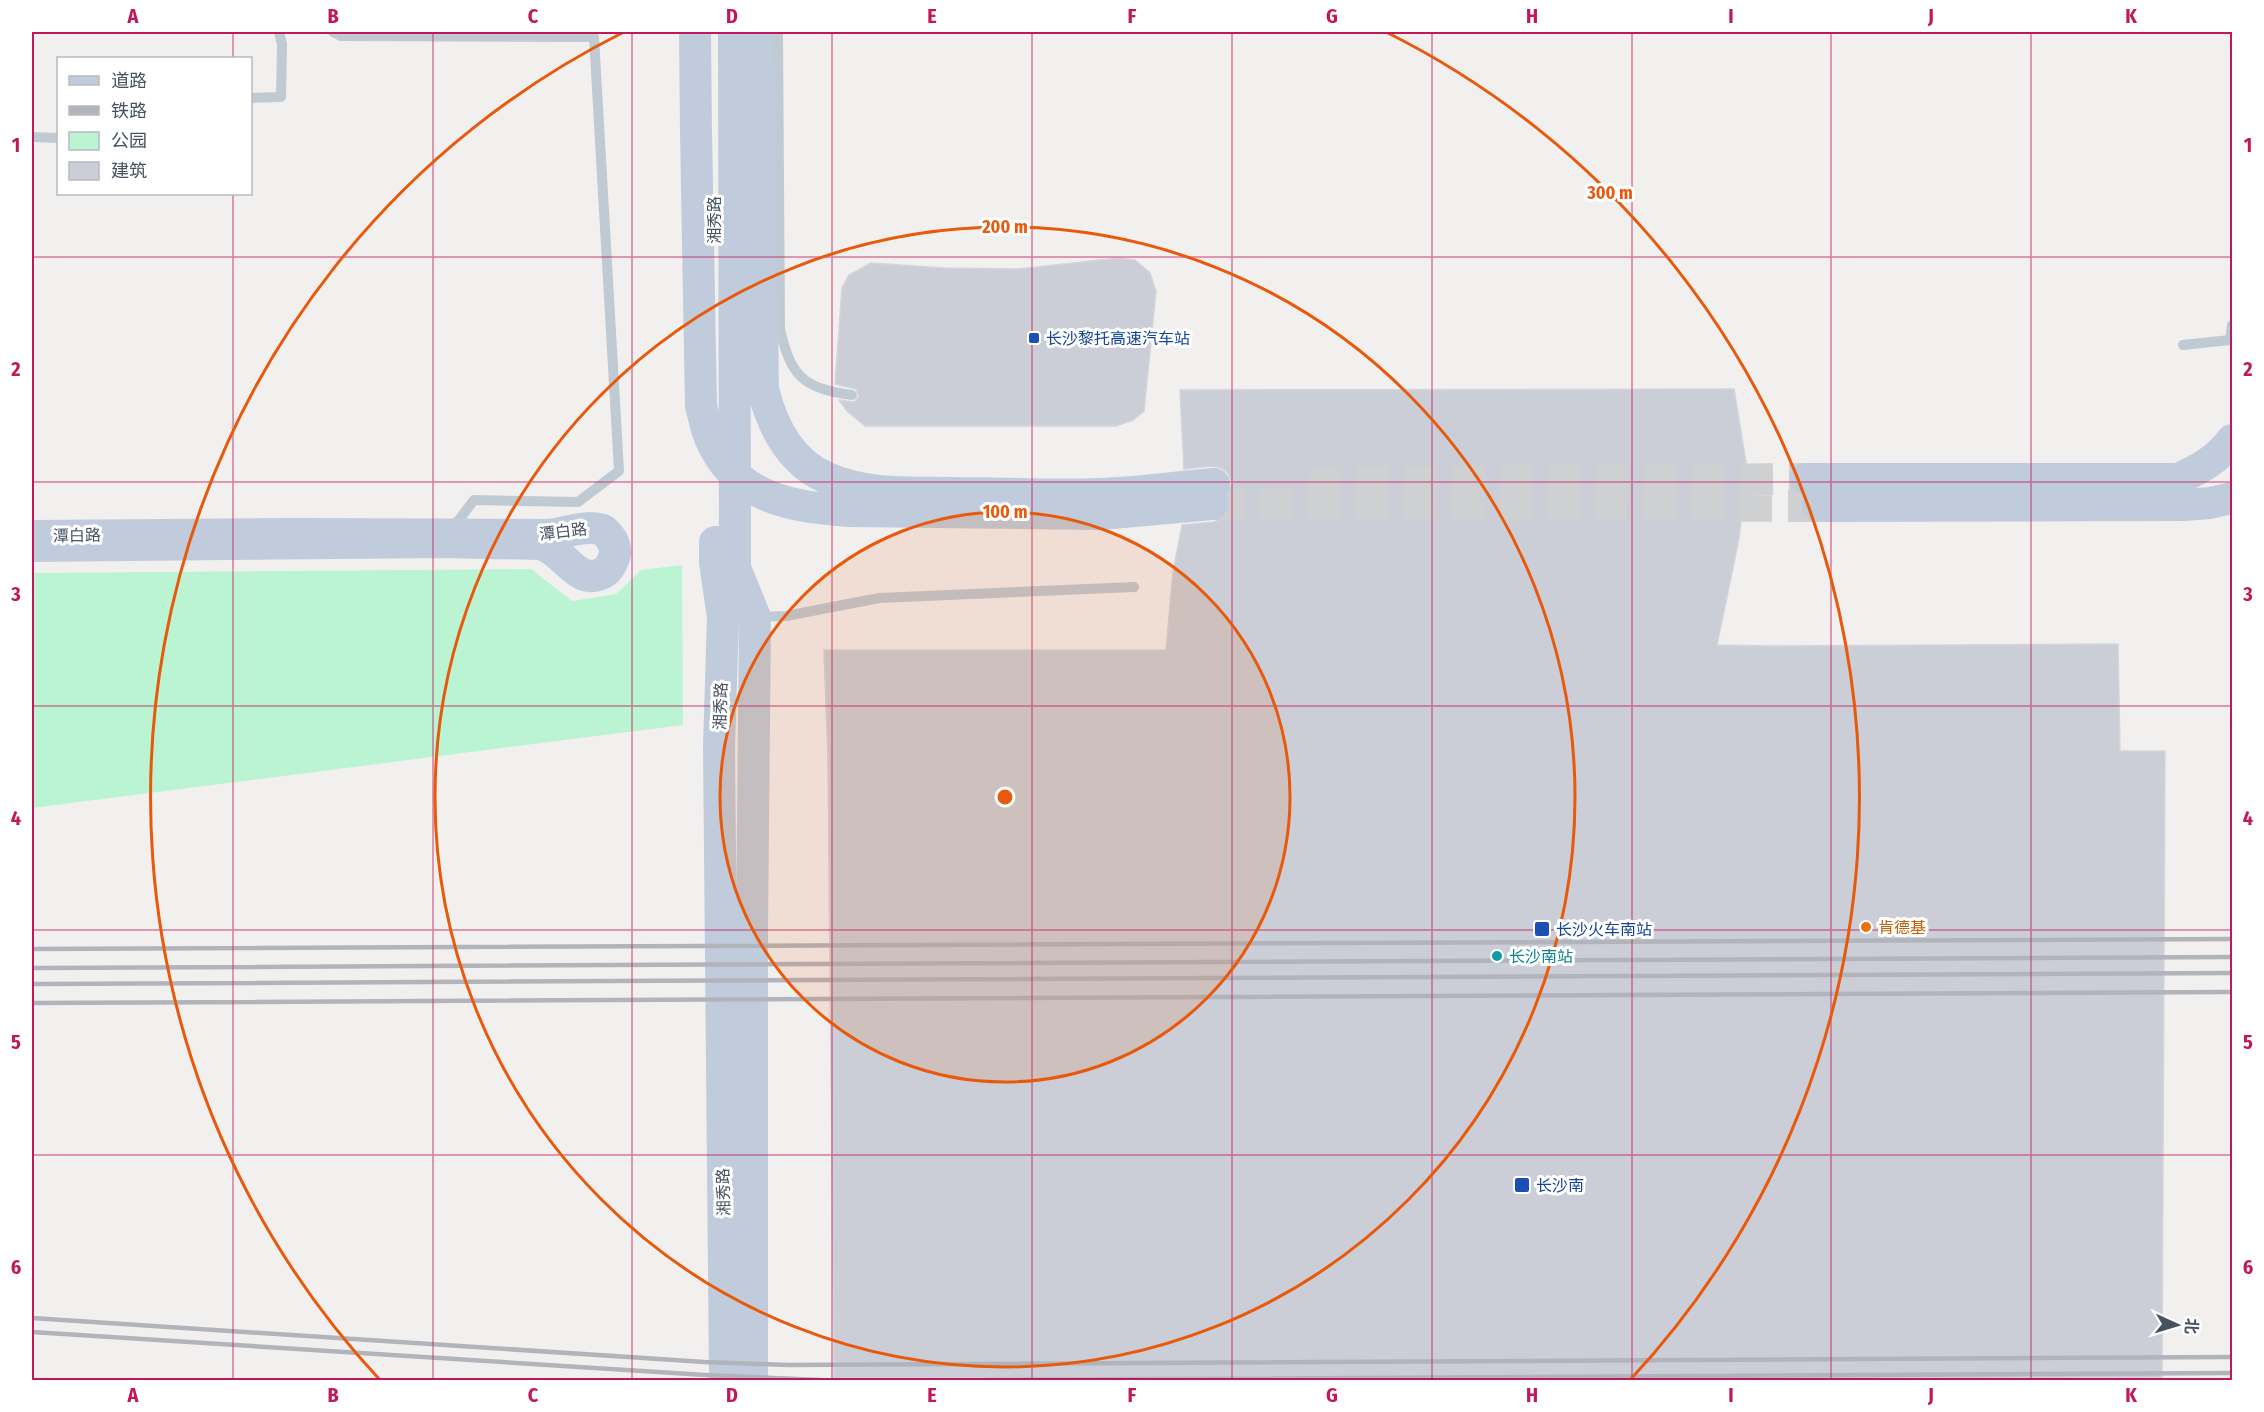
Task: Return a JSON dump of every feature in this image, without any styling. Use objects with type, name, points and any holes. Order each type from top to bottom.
[{"type":"street","points":[[695,32],[701,406],[710,438],[735,475],[758,492],[782,503],[810,509],[850,511],[1101,514],[1213,494],[893,492],[847,485],[826,478],[807,466],[791,451],[778,435],[763,389],[758,32]]},
{"type":"street","name":"湘秀路","points":[[714,32],[715,562],[739,618],[719,746],[725,1380]]},
{"type":"street","points":[[734,32],[735,568],[752,930],[752,1380]]},
{"type":"street","points":[[2232,440],[2224,451],[2204,467],[2178,479],[1812,493],[2185,505],[2232,498]]},
{"type":"street","name":"潭白路","points":[[32,536],[445,538]]},
{"type":"street","name":"潭白路","points":[[32,546],[445,538]]},
{"type":"lane","points":[[252,98],[281,98],[282,44],[279,32]]},
{"type":"lane","points":[[333,32],[341,36],[594,37],[619,471],[578,502],[474,500],[445,538]]},
{"type":"lane","points":[[778,32],[780,329],[786,354],[795,371],[810,385],[828,392],[852,395]]},
{"type":"lane","points":[[32,137],[57,138]]},
{"type":"lane","points":[[2184,345],[2230,340],[2232,325]]},
{"type":"lane","points":[[739,618],[786,616],[879,598],[1134,587]]},
{"type":"green space","points":[[682,565],[683,725],[32,808],[32,573],[531,569],[572,601],[616,594],[641,570]]},
{"type":"building","points":[[1118,258],[1135,260],[1150,273],[1156,291],[1144,411],[1133,420],[1116,426],[865,426],[847,411],[839,400],[854,402],[859,396],[856,389],[835,384],[842,288],[849,275],[871,263],[944,268],[1019,269]]},
{"type":"building","name":"长沙南站","points":[[1734,389],[1747,468],[1739,539],[1717,645],[2118,644],[2120,751],[2165,751],[2162,1380],[834,1380],[828,759],[824,650],[1166,650],[1173,572],[1182,525],[1214,522],[1223,518],[1229,511],[1230,503],[1227,495],[1232,483],[1228,473],[1221,468],[1212,466],[1184,469],[1180,390]]},
{"type":"tunnel","points":[[1309,483],[1806,479]]},
{"type":"tunnel","points":[[1212,504],[1818,506]]},
{"type":"railway","points":[[32,949],[2232,939]]},
{"type":"railway","points":[[32,968],[2232,957]]},
{"type":"railway","points":[[32,984],[2232,973]]},
{"type":"railway","points":[[32,1003],[2232,992]]},
{"type":"railway","points":[[32,1318],[705,1362],[788,1365],[2232,1357]]},
{"type":"railway","points":[[32,1332],[705,1375],[821,1380]]},
{"type":"railway","points":[[987,1380],[2232,1373]]},
{"type":"place","name":"长沙黎托高速汽车站","points":[[1034,338]]},
{"type":"place","name":"肯德基","points":[[1866,927]]},
{"type":"place","name":"长沙火车南站","points":[[1542,929]]},
{"type":"place","name":"长沙南站","points":[[1497,956]]},
{"type":"place","name":"长沙南","points":[[1522,1185]]}]
